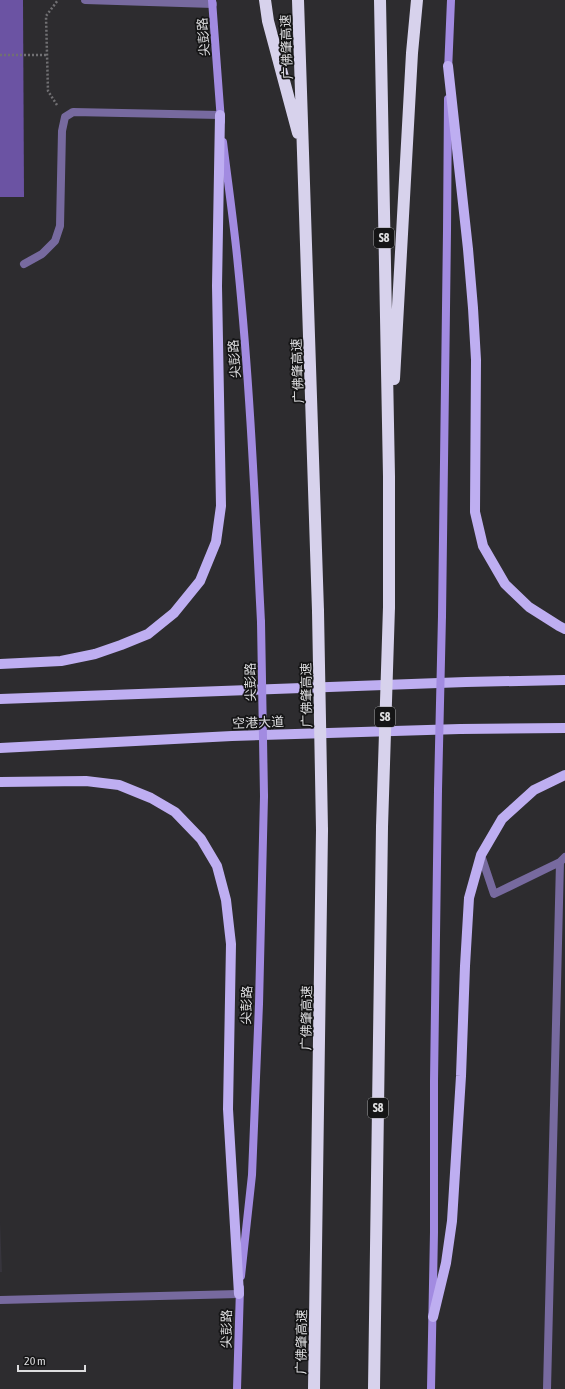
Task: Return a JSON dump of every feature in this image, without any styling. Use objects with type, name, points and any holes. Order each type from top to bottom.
[{"type":"highway","points":[[265,0],[268,21],[304,153]]},
{"type":"highway","name":"广佛肇高速","points":[[298,0],[318,611],[322,830],[314,1389]]},
{"type":"highway","name":"S8","points":[[374,1389],[382,827],[389,607],[389,476],[380,0]]},
{"type":"highway","points":[[389,476],[412,61],[417,0]]},
{"type":"main road","points":[[431,1389],[448,66],[451,0]]},
{"type":"main road","name":"尖彭路","points":[[212,2],[220,115],[238,265],[245,347],[262,622],[264,796],[259,1004],[252,1175],[249,1216],[239,1294],[237,1389]]},
{"type":"main road","points":[[448,66],[473,308],[476,360],[475,512],[484,546],[505,584],[529,607],[565,629]]},
{"type":"main road","points":[[0,664],[61,661],[115,648],[148,634],[174,613],[200,581],[216,542],[221,506],[217,286],[220,115]]},
{"type":"main road","points":[[0,699],[466,682],[565,680]]},
{"type":"main road","name":"空港大道","points":[[0,748],[232,736],[460,729],[565,728]]},
{"type":"main road","points":[[433,1317],[446,1263],[452,1221],[461,1076],[464,966],[469,898],[481,854],[502,819],[534,790],[565,775]]},
{"type":"main road","points":[[0,782],[86,781],[119,785],[151,798],[175,812],[201,839],[217,866],[226,900],[231,944],[227,1066],[228,1109],[239,1294]]},
{"type":"street","points":[[85,0],[212,2]]},
{"type":"street","points":[[24,264],[42,254],[55,242],[60,226],[62,131],[65,116],[73,112],[220,115]]},
{"type":"street","points":[[481,854],[494,894],[562,860],[547,1389]]},
{"type":"street","points":[[0,1300],[239,1294]]},
{"type":"path","points":[[58,0],[46,16],[48,91],[65,116]]},
{"type":"path","points":[[0,55],[47,55]]},
{"type":"shaded area","points":[[0,0],[23,0],[24,197],[0,197]]},
{"type":"shaded area","points":[[0,1222],[2,1272],[0,1272]]}]
